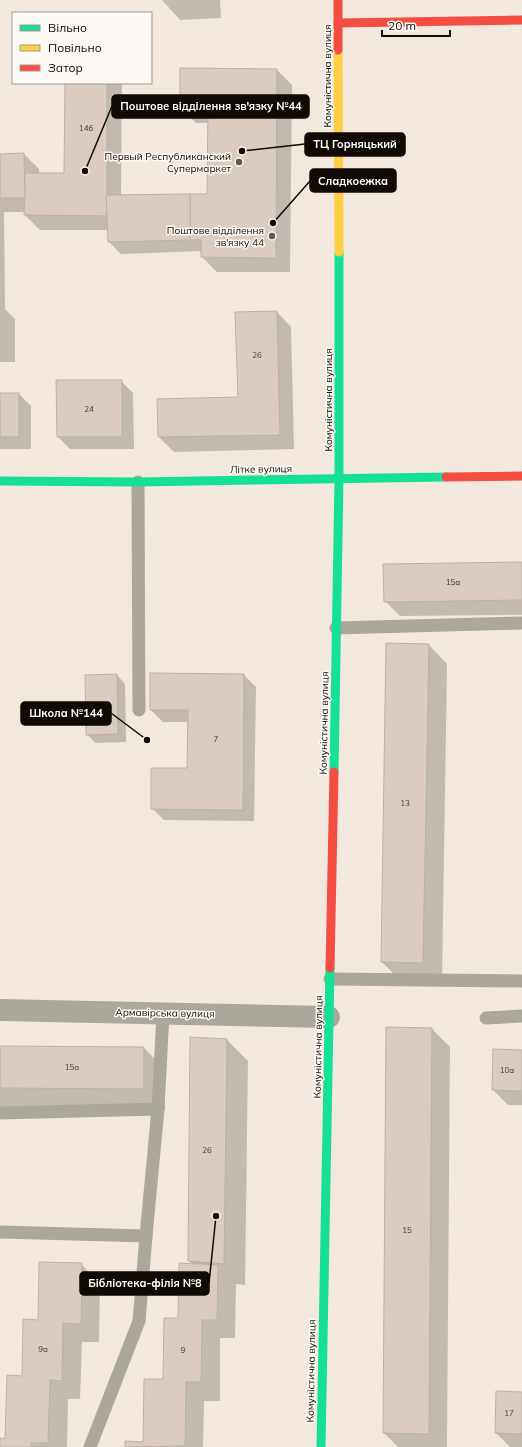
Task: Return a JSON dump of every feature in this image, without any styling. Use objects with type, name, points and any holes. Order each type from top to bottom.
[{"type":"street","name":"Комуністична вулиця","points":[[321,1447],[339,478],[338,0]]},
{"type":"street","points":[[338,23],[522,20]]},
{"type":"street","name":"Літке вулиця","points":[[0,481],[138,482],[522,476]]},
{"type":"street","name":"Армавірська вулиця","points":[[0,1010],[330,1017]]},
{"type":"lane","points":[[138,482],[138,710]]},
{"type":"lane","points":[[336,628],[522,623]]},
{"type":"lane","points":[[330,979],[522,981]]},
{"type":"lane","points":[[90,1447],[139,1321],[158,1109],[163,1013]]},
{"type":"lane","points":[[486,1018],[522,1016]]},
{"type":"lane","points":[[0,1113],[158,1109]]},
{"type":"lane","points":[[0,1233],[146,1236]]},
{"type":"building","points":[[180,68],[277,69],[276,258],[201,257],[201,240],[190,240],[190,194],[207,194],[208,109],[180,108]]},
{"type":"building","points":[[65,84],[107,84],[107,216],[24,215],[25,173],[64,173]]},
{"type":"building","points":[[24,153],[25,198],[0,198],[0,154]]},
{"type":"building","points":[[190,194],[190,240],[108,242],[106,195]]},
{"type":"building","points":[[277,311],[280,435],[158,437],[157,399],[238,397],[235,312]]},
{"type":"building","points":[[56,380],[122,380],[122,437],[57,437]]},
{"type":"building","points":[[0,393],[19,393],[19,437],[0,437]]},
{"type":"building","points":[[522,562],[522,600],[384,602],[383,564]]},
{"type":"building","points":[[386,643],[429,644],[423,963],[381,962]]},
{"type":"building","points":[[150,673],[244,674],[243,810],[151,809],[151,768],[187,768],[188,710],[150,710]]},
{"type":"building","points":[[117,674],[118,734],[86,735],[85,675]]},
{"type":"building","points":[[386,1027],[432,1028],[429,1434],[383,1433]]},
{"type":"building","points":[[190,1037],[227,1039],[224,1264],[188,1261]]},
{"type":"building","points":[[0,1046],[144,1047],[144,1089],[0,1088]]},
{"type":"building","points":[[493,1049],[522,1050],[522,1091],[492,1090]]},
{"type":"building","points":[[39,1262],[82,1263],[81,1324],[63,1323],[62,1381],[50,1380],[48,1443],[31,1443],[31,1447],[0,1447],[0,1438],[5,1439],[7,1375],[22,1376],[23,1319],[38,1320]]},
{"type":"building","points":[[179,1263],[218,1265],[217,1320],[202,1320],[201,1382],[186,1382],[185,1446],[125,1447],[125,1441],[143,1442],[144,1379],[163,1379],[164,1318],[178,1318]]},
{"type":"building","points":[[496,1391],[522,1392],[522,1434],[495,1433]]},
{"type":"traffic: fast","points":[[334,772],[339,478],[339,252]]},
{"type":"traffic: fast","points":[[0,481],[138,482],[446,477]]},
{"type":"traffic: fast","points":[[321,1447],[330,968]]},
{"type":"traffic: slow","points":[[338,50],[339,252]]},
{"type":"traffic: jam","points":[[338,0],[338,50]]},
{"type":"traffic: jam","points":[[338,23],[522,20]]},
{"type":"traffic: jam","points":[[446,477],[522,476]]},
{"type":"traffic: jam","points":[[330,968],[334,772]]},
{"type":"place","name":"ТЦ Горняцький","points":[[242,151]]},
{"type":"place","name":"Первый Республиканский Супермаркет","points":[[239,162]]},
{"type":"place","name":"Поштове відділення зв'язку №44","points":[[85,171]]},
{"type":"place","name":"Сладкоежка","points":[[273,223]]},
{"type":"place","name":"Поштове відділення зв'язку 44","points":[[272,236]]},
{"type":"place","name":"Школа №144","points":[[147,740]]},
{"type":"place","name":"Бібліотека-філія №8","points":[[216,1216]]}]
